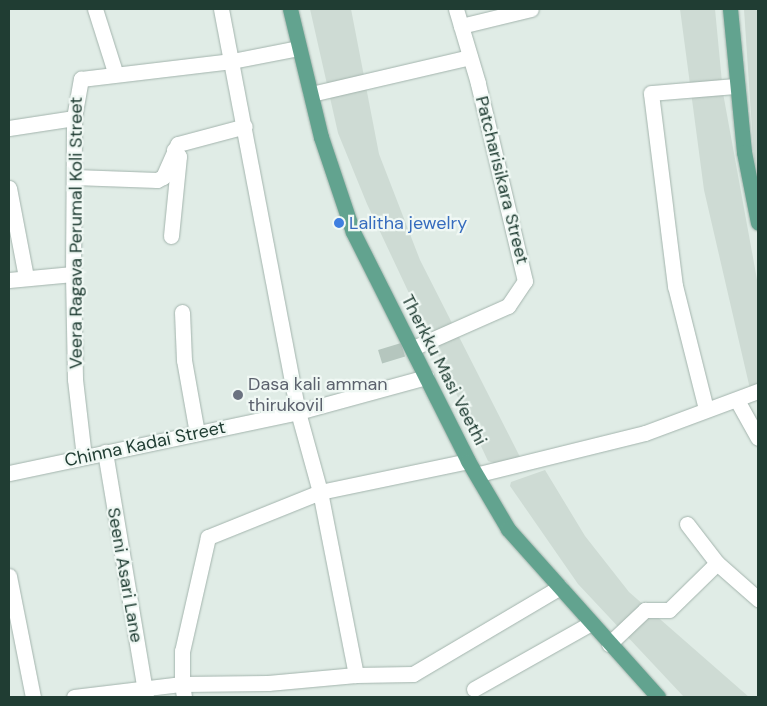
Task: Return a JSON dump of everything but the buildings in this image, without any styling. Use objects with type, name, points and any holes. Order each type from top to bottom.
[{"type":"main road","name":"Therkku Masi Veethi","points":[[290,9],[310,94],[353,232],[413,348],[468,461],[479,474],[508,530],[658,697]]},
{"type":"main road","points":[[730,9],[737,86],[754,182],[758,223]]},
{"type":"street","points":[[95,9],[115,72]]},
{"type":"street","points":[[221,9],[298,412],[320,492],[356,675]]},
{"type":"street","name":"Patcharisikara Street","points":[[413,348],[508,306],[525,281],[470,57],[456,9]]},
{"type":"street","points":[[461,26],[503,12],[531,9]]},
{"type":"street","name":"Veera Ragava Perumal Koli Street","points":[[84,457],[75,379],[73,274],[74,118],[81,79],[115,72],[232,62],[298,48]]},
{"type":"street","points":[[310,94],[470,57]]},
{"type":"street","points":[[706,409],[675,286],[651,93],[737,86]]},
{"type":"street","points":[[9,128],[74,118]]},
{"type":"street","points":[[74,177],[156,180],[163,177],[174,150],[186,141],[244,126]]},
{"type":"street","points":[[171,236],[179,156],[174,150]]},
{"type":"street","points":[[9,188],[11,220],[26,277]]},
{"type":"street","points":[[9,280],[73,274]]},
{"type":"street","points":[[182,312],[184,360],[197,433]]},
{"type":"street","name":"Chinna Kadai Street","points":[[9,473],[298,412],[426,377]]},
{"type":"street","points":[[479,474],[645,433],[706,409],[738,402],[758,391]]},
{"type":"street","points":[[738,402],[758,438]]},
{"type":"street","name":"Seeni Asari Lane","points":[[105,452],[145,693]]},
{"type":"street","points":[[183,691],[185,630],[208,537],[320,492],[468,461]]},
{"type":"street","points":[[688,524],[717,563],[758,599]]},
{"type":"street","points":[[609,644],[645,610],[669,610],[717,563]]},
{"type":"street","points":[[9,576],[33,697]]},
{"type":"street","points":[[74,697],[183,691],[270,690],[356,675],[413,674],[560,587]]},
{"type":"street","points":[[474,690],[591,623]]},
{"type":"shaded area","points":[[310,9],[351,9],[379,154],[420,260],[520,457],[496,464],[488,461],[367,204],[338,133]]},
{"type":"shaded area","points":[[680,9],[715,9],[723,93],[758,285],[758,386],[750,389],[704,190]]},
{"type":"shaded area","points":[[744,9],[758,9],[758,189],[755,174]]},
{"type":"shaded area","points":[[545,470],[585,536],[629,592],[749,697],[684,697],[578,584],[510,486],[511,482]]},
{"type":"place","name":"Lalitha jewelry","points":[[339,223]]},
{"type":"place","name":"Dasa kali amman thirukovil","points":[[238,395]]}]
